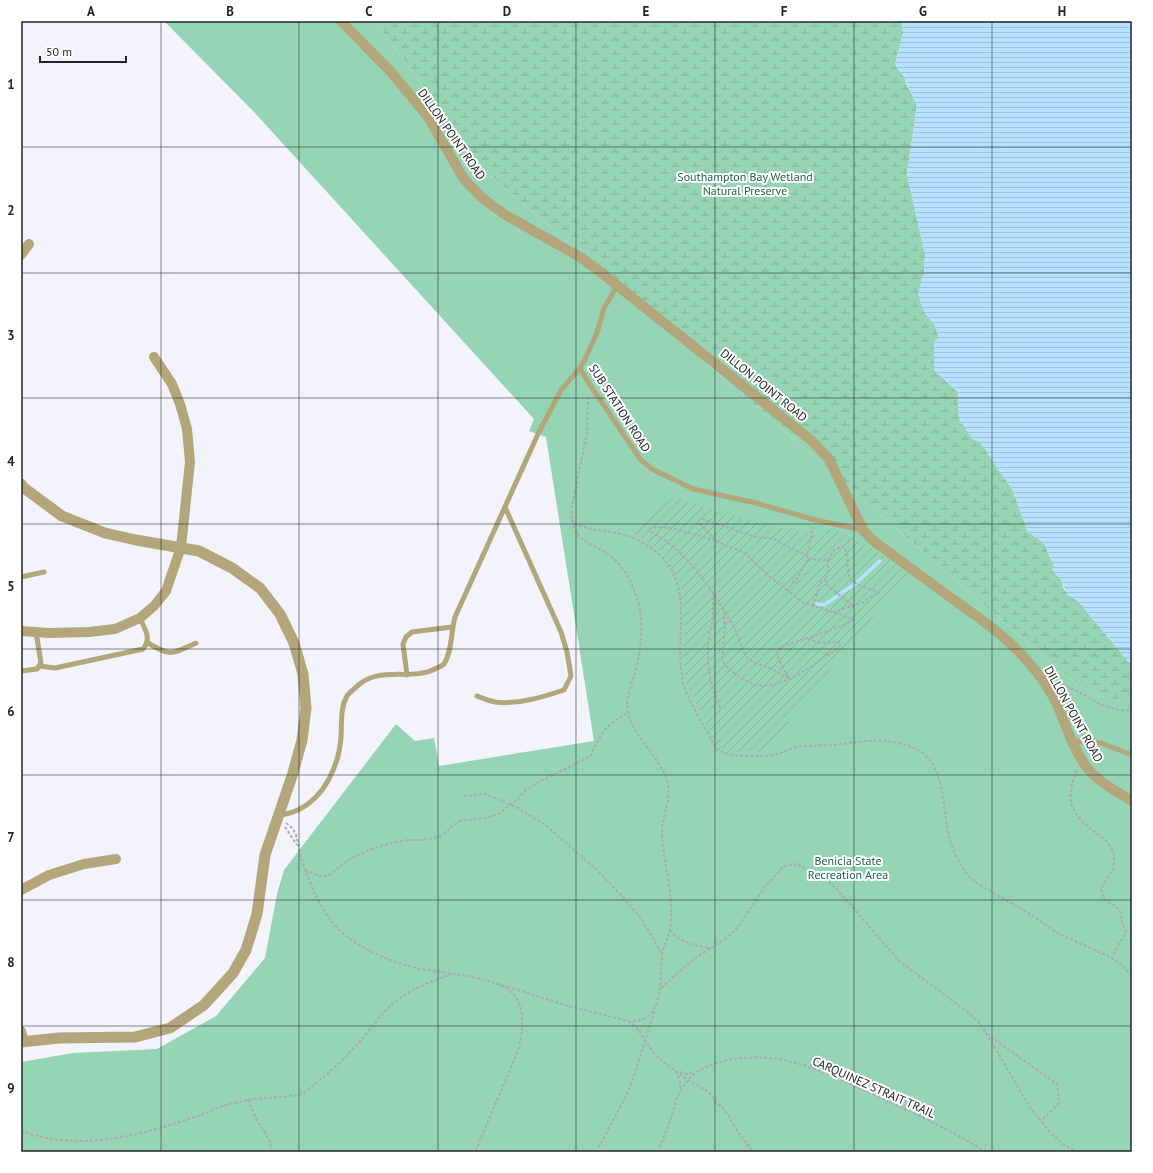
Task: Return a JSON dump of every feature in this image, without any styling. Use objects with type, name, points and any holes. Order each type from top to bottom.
[{"type":"street","name":"DILLON POINT ROAD","points":[[341,21],[391,72],[428,117],[464,179],[481,196],[504,214],[580,257],[599,271],[812,441],[829,460],[863,530],[871,539],[978,616],[1035,669],[1058,707],[1072,742],[1083,760],[1094,774],[1132,801]]},
{"type":"street","points":[[21,255],[29,244]]},
{"type":"street","points":[[21,631],[49,633],[89,632],[115,629],[140,618],[154,606],[166,591],[181,547],[190,462],[187,429],[180,404],[172,384],[154,357]]},
{"type":"street","points":[[21,484],[24,488],[62,516],[105,533],[199,551],[232,568],[260,588],[280,614],[294,643],[303,674],[306,708],[302,740],[295,767],[277,816],[265,855],[258,914],[248,945],[233,973],[204,1005],[170,1028],[135,1037],[22,1038]]},
{"type":"street","points":[[21,890],[56,873],[84,864],[116,859]]},
{"type":"lane","name":"SUB STATION ROAD","points":[[617,286],[604,308],[597,333],[580,368],[641,460],[652,469],[693,489],[756,503],[815,520],[863,530]]},
{"type":"lane","points":[[277,816],[298,810],[311,802],[325,787],[338,757],[341,738],[342,710],[348,695],[360,683],[375,676],[413,675],[432,671],[444,665],[450,648],[452,627],[538,434],[561,390],[580,368]]},
{"type":"lane","points":[[477,696],[494,702],[518,702],[564,690],[571,676],[567,652],[561,632],[506,507]]},
{"type":"lane","points":[[21,576],[44,572]]},
{"type":"lane","points":[[39,666],[55,668],[131,653],[143,649],[148,643],[148,637],[140,618]]},
{"type":"lane","points":[[407,674],[403,644],[406,637],[412,632],[452,627]]},
{"type":"lane","points":[[21,671],[37,669],[41,662],[36,632]]},
{"type":"lane","points":[[148,643],[160,651],[170,654],[196,643]]},
{"type":"lane","points":[[1072,742],[1101,743],[1132,755]]},
{"type":"path","points":[[588,382],[587,433],[571,511],[573,528],[584,540],[610,556],[620,566],[633,586],[638,600],[641,639],[639,654],[628,696],[629,712],[634,729],[659,763],[668,786],[668,798],[662,832],[672,920],[662,955],[660,989],[640,1058],[624,1100],[596,1152]]},
{"type":"path","points":[[572,519],[580,526],[626,536],[642,542],[660,555],[672,571],[681,596],[682,607],[680,648],[683,681],[714,745],[720,752],[739,755],[772,755],[795,747],[869,740],[896,742],[917,749],[926,755],[937,772],[947,828],[958,860],[967,875],[975,882],[1035,917],[1057,933],[1112,958],[1123,966],[1132,976]]},
{"type":"path","points":[[716,540],[699,523],[699,520],[702,519],[759,538],[772,538],[807,556]]},
{"type":"path","points":[[787,590],[800,573],[808,559],[807,556],[815,520]]},
{"type":"path","points":[[657,527],[679,530],[716,540],[745,553],[802,602],[854,619],[826,632],[784,644],[780,647],[777,654],[789,678],[748,658],[736,632],[713,590],[673,546],[651,532],[651,528],[657,527]]},
{"type":"path","points":[[812,606],[817,595],[819,584],[825,579],[828,571],[828,560],[834,550],[842,546],[844,547],[849,575],[853,581],[879,593],[868,598],[864,602],[832,613]]},
{"type":"path","points":[[808,559],[828,560]]},
{"type":"path","points":[[825,579],[828,586],[852,605]]},
{"type":"path","points":[[713,590],[713,617],[708,644],[708,667],[713,690],[721,709]]},
{"type":"path","points":[[724,610],[724,664],[737,675],[757,685],[773,685],[811,668],[827,655],[839,648],[841,644],[839,642],[813,642],[807,638]]},
{"type":"path","points":[[1052,679],[1099,704],[1120,710],[1132,711]]},
{"type":"path","points":[[305,870],[322,877],[329,875],[350,859],[371,849],[408,840],[424,840],[439,837],[460,821],[486,818],[498,814],[511,805],[526,790],[591,756],[597,740],[606,728],[614,720],[629,712]]},
{"type":"path","points":[[1083,760],[1074,778],[1070,799],[1072,808],[1076,814],[1088,827],[1106,842],[1115,861],[1108,879],[1101,889],[1101,894],[1104,899],[1117,907],[1120,912],[1121,924],[1126,931],[1123,940],[1114,951],[1112,958]]},
{"type":"path","points":[[464,796],[485,794],[511,805],[544,824],[596,869],[622,896],[642,920],[662,955]]},
{"type":"path","points":[[277,816],[297,845],[314,893],[327,916],[357,944],[392,961],[421,969],[498,984],[569,1006],[628,1021],[635,1022],[644,1018],[649,1015],[656,1006]]},
{"type":"path","points":[[277,816],[290,825],[296,833],[298,839],[297,845]]},
{"type":"path","points":[[660,989],[695,958],[727,938],[738,927],[764,888],[784,866],[797,864],[822,876],[836,888],[899,961],[980,1023],[1031,1109],[1063,1144],[1077,1152]]},
{"type":"path","points":[[670,930],[677,938],[684,941],[701,947],[713,948]]},
{"type":"path","points":[[21,1131],[36,1136],[79,1142],[125,1136],[152,1131],[222,1106],[248,1100],[298,1095],[304,1093],[338,1064],[358,1044],[381,1015],[398,1000],[416,988],[452,974]]},
{"type":"path","points":[[475,1152],[514,1063],[522,1035],[521,1007],[511,992],[498,984]]},
{"type":"path","points":[[628,1021],[637,1028],[656,1055],[688,1080],[710,1092],[716,1103],[721,1106],[728,1115],[738,1132],[753,1152]]},
{"type":"path","points":[[986,1033],[1057,1084],[1059,1103],[1041,1121]]},
{"type":"path","name":"CARQUINEZ STRAIT TRAIL","points":[[658,1152],[680,1091],[688,1080],[697,1072],[725,1061],[758,1057],[788,1061],[806,1066],[841,1080],[914,1113],[964,1138],[986,1152]]},
{"type":"path","points":[[675,1070],[682,1074],[697,1072]]},
{"type":"path","points":[[675,1070],[680,1081],[680,1091]]},
{"type":"path","points":[[248,1100],[257,1121],[270,1142],[271,1152]]},
{"type":"green space","name":"Benicia State Recreation Area","points":[[164,21],[374,21],[410,68],[480,166],[1067,677],[1097,696],[1132,704],[1132,1152],[21,1152],[21,1062],[73,1053],[157,1049],[216,1016],[265,958],[277,894],[284,870],[396,724],[415,741],[434,738],[439,766],[594,741],[546,437],[529,431],[534,419],[254,112]]},
{"type":"green space","name":"Southampton Bay Wetland Natural Preserve","points":[[374,21],[902,21],[903,33],[895,65],[905,78],[917,105],[907,174],[925,254],[924,274],[921,281],[924,312],[935,325],[939,337],[934,370],[958,392],[959,419],[973,439],[980,442],[1012,489],[1028,532],[1043,542],[1054,565],[1052,570],[1061,579],[1064,590],[1079,602],[1132,666],[1132,704],[1097,696],[1067,677],[480,166],[410,68]]},
{"type":"green space","points":[[673,497],[741,518],[825,537],[826,527],[860,541],[908,574],[764,752],[727,751],[718,747],[712,739],[705,720],[687,687],[683,665],[684,613],[678,580],[674,569],[660,551],[634,534]]},
{"type":"water","points":[[902,21],[1132,21],[1132,666],[1079,602],[1067,595],[1061,579],[1052,570],[1054,565],[1043,542],[1028,532],[1012,489],[980,442],[973,439],[959,419],[958,392],[934,370],[934,342],[939,337],[935,325],[924,312],[918,295],[924,274],[925,254],[907,174],[917,105],[905,78],[895,65],[903,33]]},
{"type":"waterway","points":[[817,604],[824,605],[855,584],[880,561]]}]
